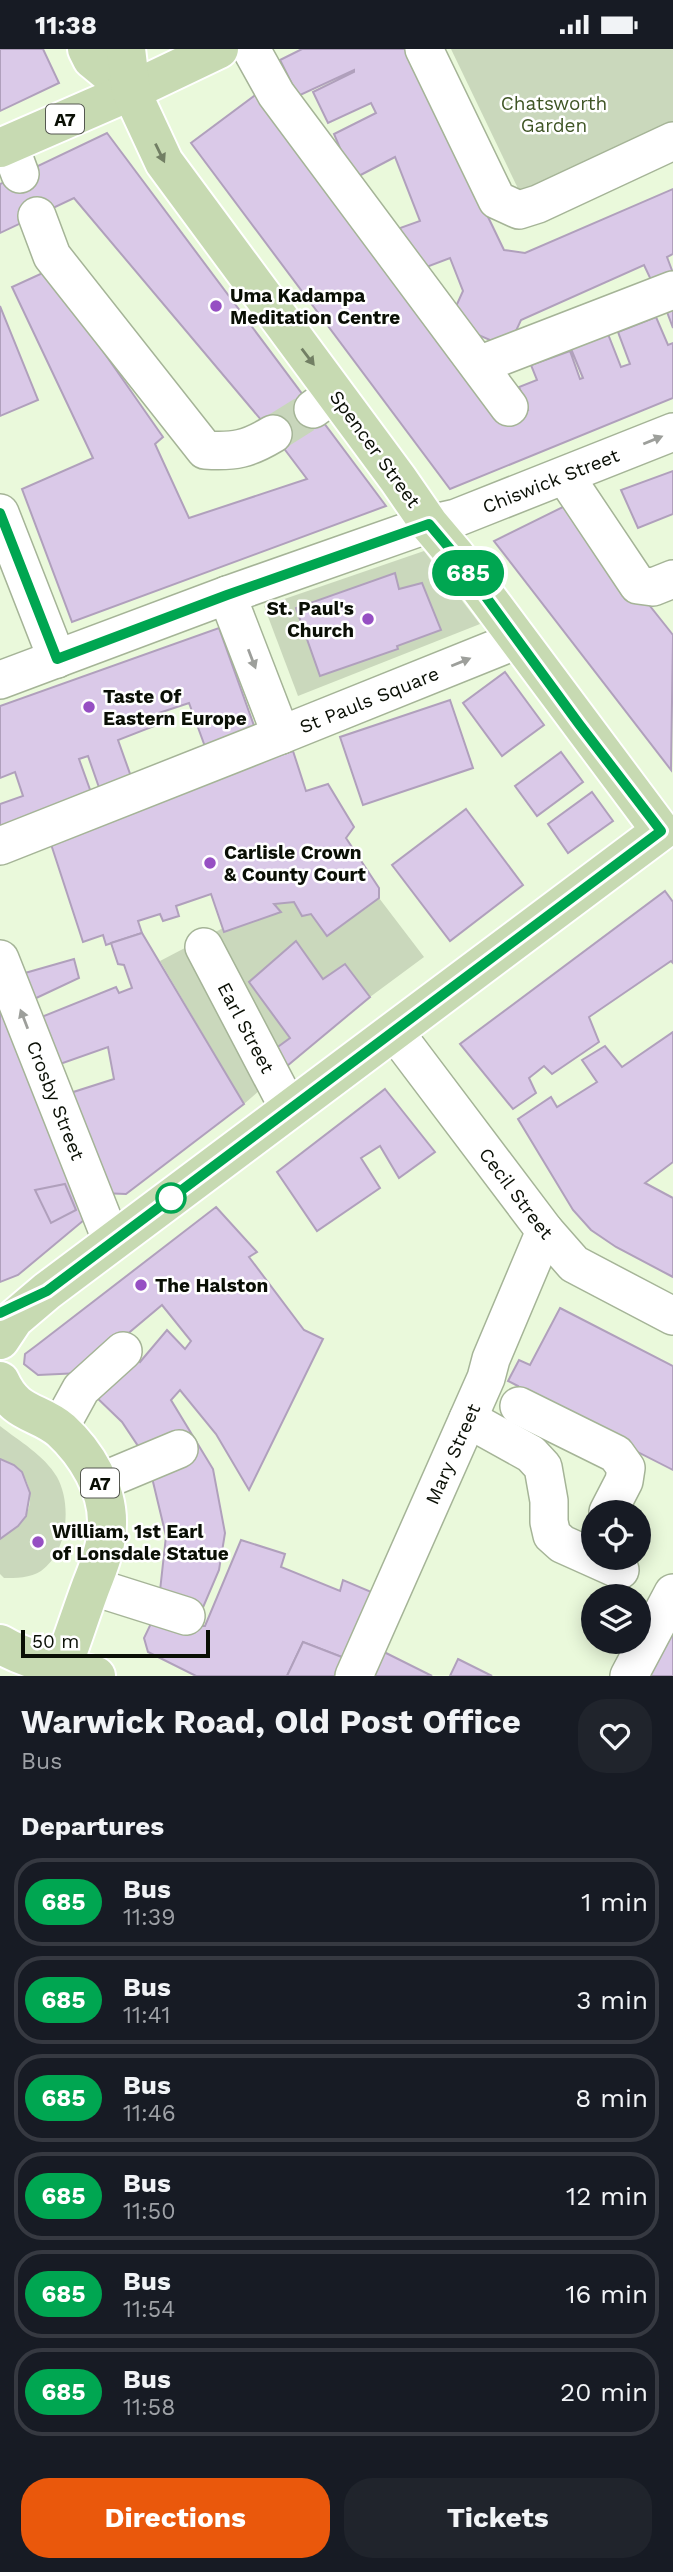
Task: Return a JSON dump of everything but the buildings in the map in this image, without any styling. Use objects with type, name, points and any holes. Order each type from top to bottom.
[{"type":"main road","points":[[87,49],[92,58],[131,91]]},
{"type":"main road","points":[[126,49],[131,91]]},
{"type":"main road","points":[[131,91],[219,49]]},
{"type":"main road","name":"A7","points":[[10,156],[131,91]]},
{"type":"main road","name":"Spencer Street","points":[[131,91],[164,162],[324,401],[456,556],[517,640],[669,833]]},
{"type":"main road","points":[[0,1340],[14,1319],[47,1291],[394,1031],[669,833]]},
{"type":"main road","points":[[0,1313],[47,1291]]},
{"type":"main road","name":"A7","points":[[0,1644],[73,1673],[91,1586],[102,1560],[107,1523],[100,1482],[80,1451],[59,1429],[6,1397]]},
{"type":"street","points":[[251,49],[276,94],[509,407]]},
{"type":"street","points":[[424,49],[497,200],[519,209],[538,204],[673,141]]},
{"type":"street","points":[[37,216],[52,255],[205,450],[227,452],[250,448],[273,434]]},
{"type":"street","points":[[479,365],[673,290]]},
{"type":"street","name":"Chiswick Street","points":[[0,680],[227,595],[456,517],[673,432]]},
{"type":"street","points":[[565,476],[638,585],[653,587],[673,579]]},
{"type":"street","points":[[0,513],[57,659]]},
{"type":"street","name":"St Pauls Square","points":[[227,595],[281,735],[517,640]]},
{"type":"street","points":[[0,846],[281,735]]},
{"type":"street","name":"Earl Street","points":[[204,947],[289,1109]]},
{"type":"street","name":"Crosby Street","points":[[0,959],[112,1242]]},
{"type":"street","name":"Cecil Street","points":[[394,1031],[545,1231],[574,1264],[673,1316]]},
{"type":"street","name":"Mary Street","points":[[354,1676],[468,1419],[545,1231]]},
{"type":"street","points":[[59,1429],[81,1389],[123,1351]]},
{"type":"street","points":[[519,1406],[615,1454],[626,1468],[624,1481],[614,1500]]},
{"type":"street","points":[[468,1419],[531,1454],[543,1467],[552,1535],[562,1544],[581,1551]]},
{"type":"street","points":[[100,1482],[179,1449]]},
{"type":"street","points":[[626,1570],[672,1595],[633,1669]]},
{"type":"street","points":[[91,1586],[186,1616]]},
{"type":"green space","name":"Chatsworth Garden","points":[[451,49],[673,49],[673,127],[524,201]]},
{"type":"green space","points":[[424,551],[480,624],[298,696],[264,606]]},
{"type":"green space","points":[[379,898],[424,957],[370,997],[323,979],[296,941],[290,1038],[275,1049],[287,1066],[244,1104],[160,961],[223,928],[280,912],[274,904],[294,902],[311,914],[327,936]]},
{"type":"green space","points":[[0,1426],[52,1469],[65,1500],[65,1527],[57,1552],[41,1571],[23,1577],[4,1578],[0,1574],[0,1539],[23,1521],[30,1499],[27,1482],[22,1474],[9,1462],[0,1459]]},
{"type":"tunnel","points":[[273,434],[313,409]]},
{"type":"bus line","name":"685","points":[[0,513],[57,659],[227,595],[429,524],[456,556],[661,831],[47,1291],[0,1313]]},
{"type":"place","name":"Uma Kadampa Meditation Centre","points":[[216,306]]},
{"type":"place","name":"St. Paul's Church","points":[[368,619]]},
{"type":"place","name":"Taste Of Eastern Europe","points":[[89,707]]},
{"type":"place","name":"Carlisle Crown & County Court","points":[[210,863]]},
{"type":"place","name":"The Halston","points":[[141,1285]]},
{"type":"place","name":"William, 1st Earl of Lonsdale Statue","points":[[38,1542]]}]
